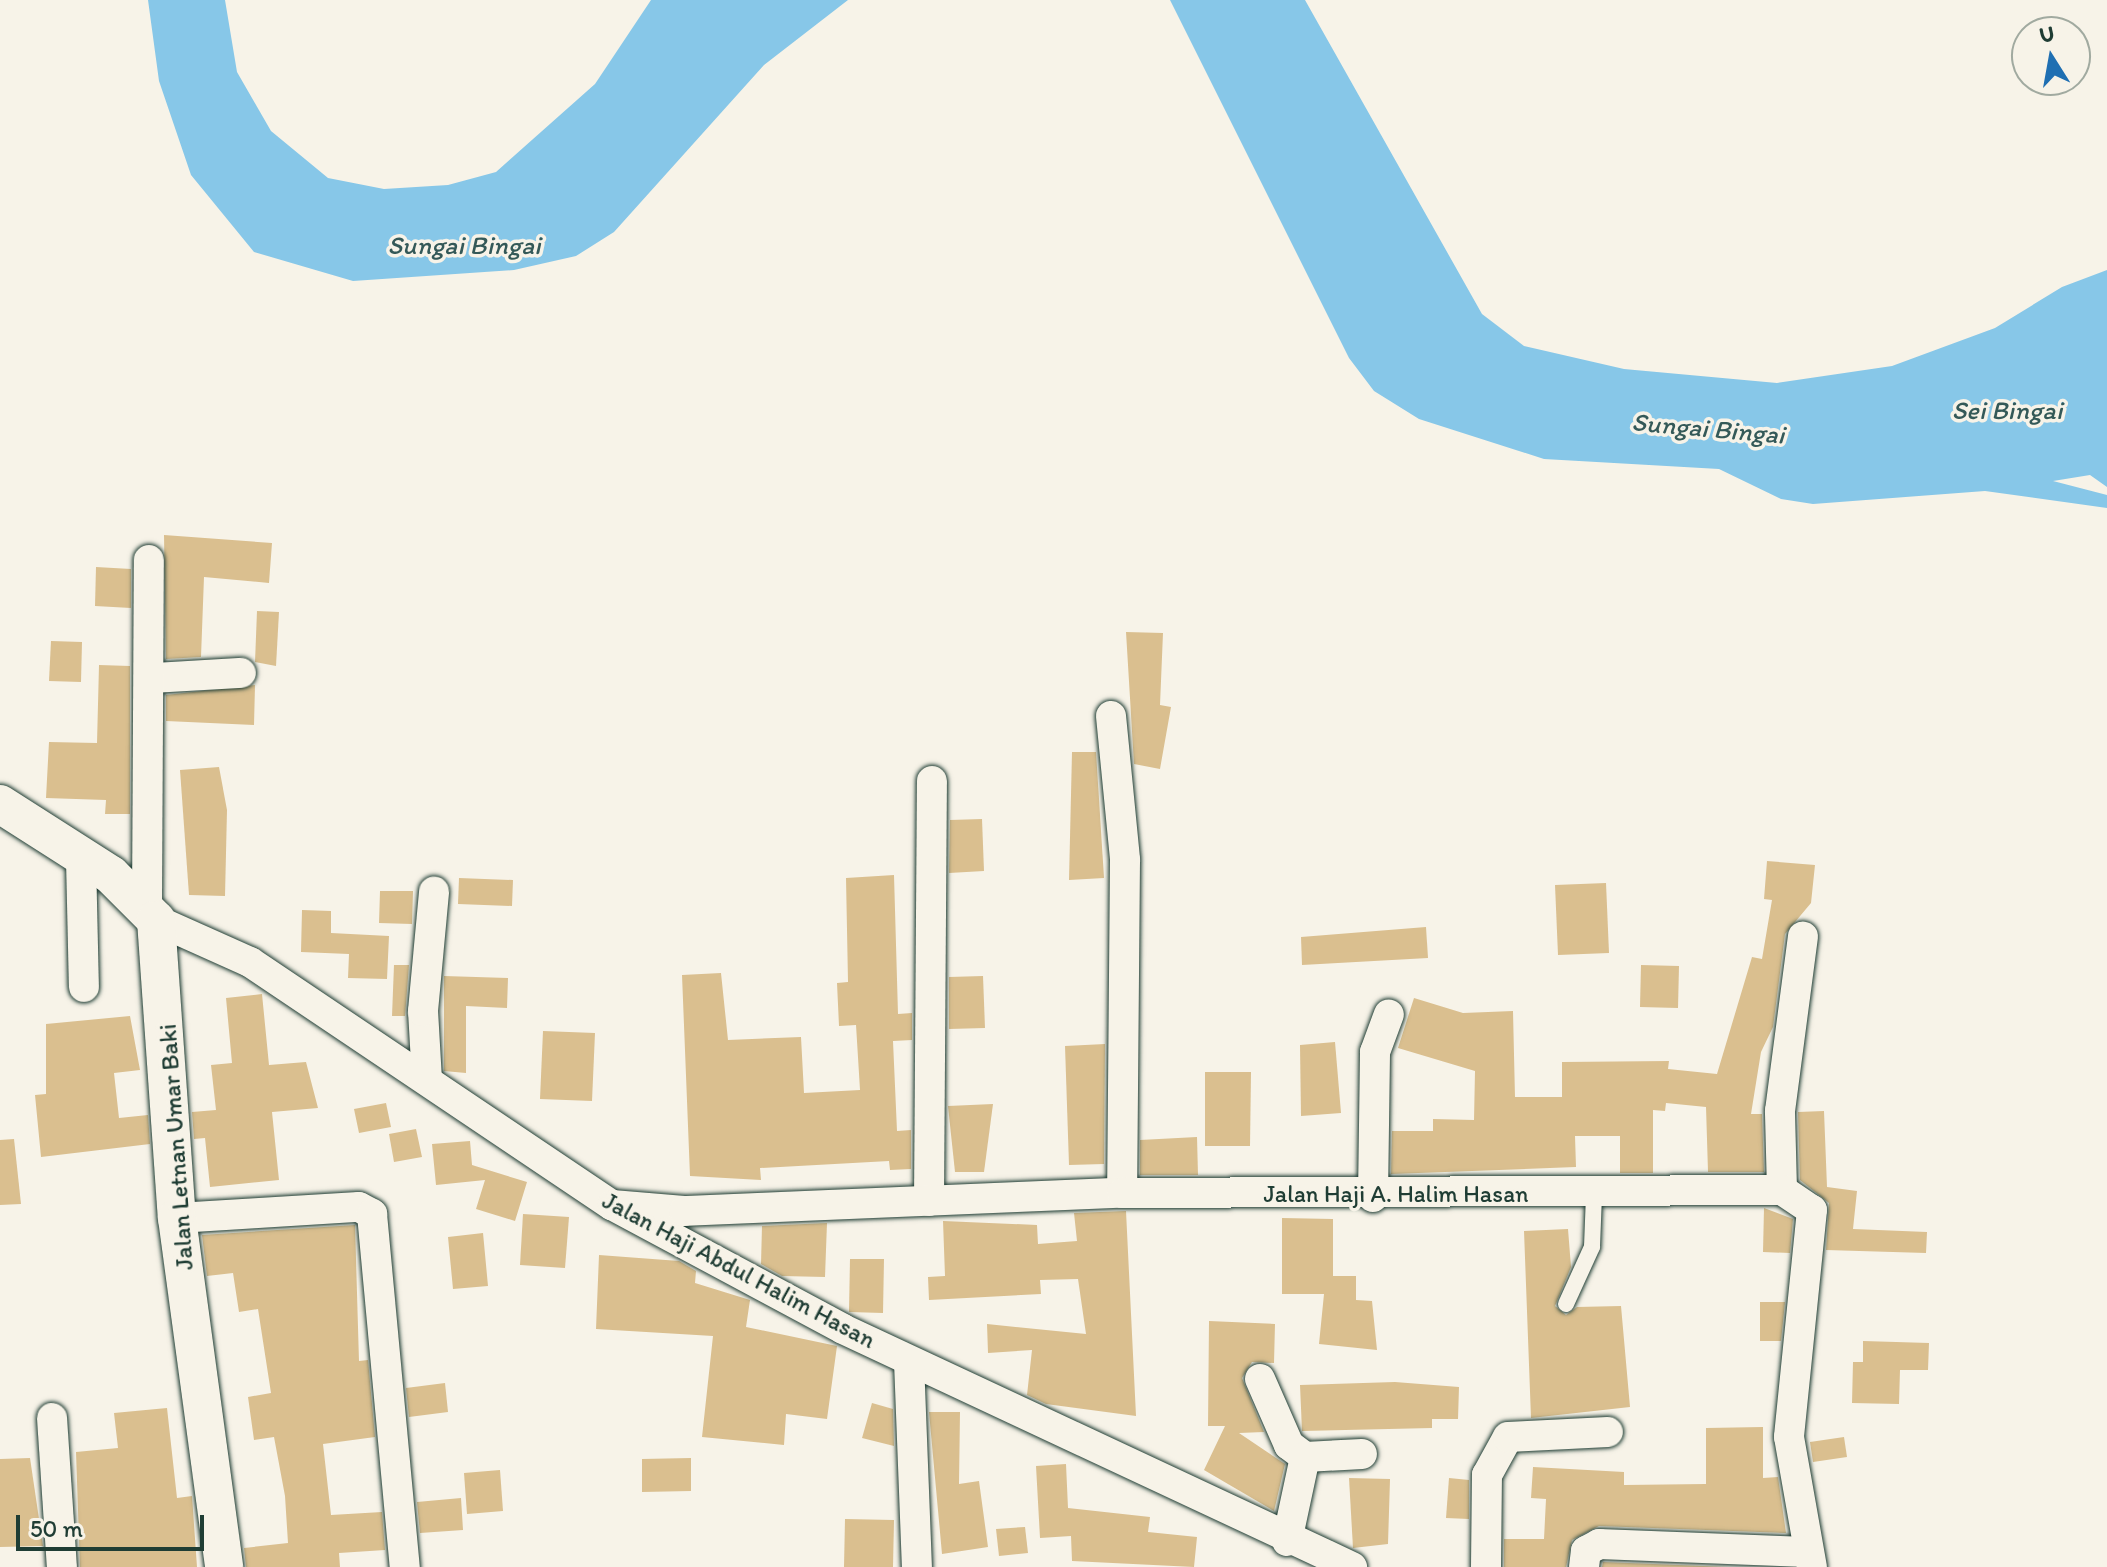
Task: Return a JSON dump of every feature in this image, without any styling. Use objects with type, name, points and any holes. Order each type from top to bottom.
[{"type":"street","points":[[149,560],[153,678],[152,914]]},
{"type":"street","points":[[153,678],[241,673]]},
{"type":"street","points":[[1111,716],[1125,860],[1122,1193]]},
{"type":"street","points":[[929,1201],[932,781]]},
{"type":"street","points":[[0,804],[81,859],[152,914]]},
{"type":"street","points":[[81,859],[84,987]]},
{"type":"street","points":[[427,1080],[423,1011],[434,892]]},
{"type":"street","name":"Jalan Haji Abdul Halim Hasan","points":[[152,914],[250,962],[612,1205],[909,1361],[1287,1541],[1352,1567]]},
{"type":"street","name":"Jalan Letnan Umar Baki","points":[[152,914],[177,1218],[224,1567]]},
{"type":"street","points":[[1584,1567],[1586,1551],[1599,1544],[1809,1559],[1789,1437],[1812,1210],[1782,1190],[1780,1111],[1803,937]]},
{"type":"street","points":[[1373,1197],[1375,1052],[1389,1014]]},
{"type":"street","name":"Jalan Haji A. Halim Hasan","points":[[612,1205],[684,1211],[1122,1193],[1373,1197],[1782,1190]]},
{"type":"street","points":[[177,1218],[359,1207],[372,1214],[405,1567]]},
{"type":"street","points":[[909,1361],[917,1567]]},
{"type":"street","points":[[1260,1379],[1289,1445],[1305,1457],[1362,1454]]},
{"type":"street","points":[[52,1418],[62,1567]]},
{"type":"street","points":[[1486,1567],[1487,1475],[1508,1437],[1608,1432]]},
{"type":"street","points":[[1287,1541],[1305,1457]]},
{"type":"lane","points":[[1566,1304],[1592,1247],[1594,1194]]},
{"type":"water","name":"Sungai Bingai","points":[[148,0],[225,0],[237,72],[271,131],[328,178],[384,189],[448,185],[496,172],[595,84],[651,0],[848,0],[764,65],[614,232],[576,256],[514,270],[353,281],[254,252],[191,175],[159,81]]},
{"type":"water","name":"Sei Bingai","points":[[1170,0],[1305,0],[1482,314],[1524,346],[1624,369],[1777,383],[1892,366],[1995,328],[2062,287],[2107,270],[2107,487],[2090,475],[2053,481],[2107,495],[2107,508],[1985,491],[1813,504],[1781,499],[1719,469],[1544,459],[1419,419],[1374,391],[1349,358]]},
{"type":"building","points":[[164,535],[272,543],[269,583],[204,577],[201,657],[166,659]]},
{"type":"building","points":[[96,567],[131,569],[131,608],[95,606]]},
{"type":"building","points":[[257,611],[279,612],[276,666],[255,662]]},
{"type":"building","points":[[1126,632],[1163,633],[1160,705],[1171,707],[1160,769],[1134,764]]},
{"type":"building","points":[[51,641],[82,642],[81,682],[49,681]]},
{"type":"building","points":[[99,665],[130,666],[130,814],[105,814],[106,800],[46,798],[49,742],[97,743]]},
{"type":"building","points":[[255,685],[254,725],[166,721],[166,695]]},
{"type":"building","points":[[1072,752],[1096,752],[1104,878],[1069,880]]},
{"type":"building","points":[[219,767],[227,810],[225,896],[189,895],[180,770]]},
{"type":"building","points":[[982,819],[984,871],[949,873],[950,820]]},
{"type":"building","points":[[1767,861],[1815,865],[1811,903],[1785,934],[1773,1027],[1761,1052],[1751,1114],[1762,1114],[1764,1172],[1708,1172],[1706,1107],[1666,1103],[1665,1111],[1653,1110],[1653,1173],[1620,1173],[1620,1136],[1575,1136],[1576,1167],[1391,1174],[1392,1131],[1433,1131],[1433,1119],[1474,1120],[1475,1071],[1398,1048],[1414,998],[1463,1013],[1513,1011],[1515,1097],[1562,1097],[1562,1062],[1669,1061],[1668,1069],[1717,1074],[1752,957],[1762,959],[1772,900],[1764,899]]},
{"type":"building","points":[[894,875],[898,1014],[912,1013],[912,1040],[893,1041],[897,1131],[911,1130],[911,1169],[890,1170],[889,1161],[760,1168],[761,1180],[690,1176],[682,975],[721,973],[728,1040],[801,1037],[804,1093],[860,1090],[856,1025],[839,1026],[837,983],[848,982],[846,878]]},
{"type":"building","points":[[459,878],[513,880],[512,906],[458,904]]},
{"type":"building","points":[[1606,883],[1609,953],[1558,955],[1555,885]]},
{"type":"building","points":[[380,891],[413,891],[412,924],[379,923]]},
{"type":"building","points":[[302,910],[331,911],[331,933],[389,936],[387,979],[348,978],[349,954],[301,952]]},
{"type":"building","points":[[1426,927],[1428,958],[1302,965],[1301,937]]},
{"type":"building","points":[[394,965],[409,965],[405,1016],[392,1016]]},
{"type":"building","points":[[1641,965],[1679,966],[1678,1008],[1640,1007]]},
{"type":"building","points":[[444,976],[508,978],[507,1008],[466,1006],[466,1073],[444,1071]]},
{"type":"building","points":[[983,976],[985,1028],[949,1029],[949,977]]},
{"type":"building","points":[[262,994],[269,1065],[306,1062],[318,1108],[272,1112],[279,1180],[210,1187],[205,1138],[194,1139],[192,1112],[216,1110],[211,1065],[232,1063],[226,998]]},
{"type":"building","points":[[130,1016],[140,1070],[114,1073],[119,1118],[148,1115],[150,1144],[41,1157],[35,1095],[46,1094],[46,1024]]},
{"type":"building","points":[[543,1031],[595,1033],[592,1101],[540,1099]]},
{"type":"building","points":[[1335,1042],[1341,1113],[1301,1116],[1300,1045]]},
{"type":"building","points":[[1105,1044],[1104,1164],[1069,1165],[1065,1046]]},
{"type":"building","points":[[1205,1072],[1251,1072],[1250,1146],[1205,1146]]},
{"type":"building","points":[[386,1103],[391,1127],[359,1133],[354,1109]]},
{"type":"building","points":[[993,1104],[984,1172],[955,1172],[948,1106]]},
{"type":"building","points":[[1824,1111],[1827,1187],[1857,1191],[1853,1229],[1927,1232],[1926,1253],[1826,1250],[1829,1203],[1800,1180],[1798,1112]]},
{"type":"building","points":[[416,1129],[422,1157],[394,1162],[389,1134]]},
{"type":"building","points":[[1197,1137],[1198,1175],[1140,1175],[1140,1140]]},
{"type":"building","points":[[14,1139],[21,1204],[0,1205],[0,1140]]},
{"type":"building","points":[[470,1141],[472,1165],[527,1182],[515,1221],[476,1209],[485,1180],[436,1185],[432,1144]]},
{"type":"building","points":[[1764,1208],[1793,1219],[1790,1253],[1763,1252]]},
{"type":"building","points":[[1126,1211],[1136,1416],[1046,1404],[1027,1395],[1032,1350],[988,1353],[987,1324],[1086,1334],[1078,1279],[1040,1280],[1041,1294],[929,1300],[928,1277],[945,1276],[943,1221],[1037,1225],[1038,1244],[1077,1241],[1074,1213]]},
{"type":"building","points":[[523,1214],[569,1217],[565,1268],[520,1265]]},
{"type":"building","points":[[1282,1218],[1333,1219],[1333,1276],[1356,1276],[1356,1300],[1372,1301],[1377,1350],[1319,1344],[1324,1294],[1282,1294]]},
{"type":"building","points":[[827,1223],[825,1277],[782,1276],[761,1264],[762,1226]]},
{"type":"building","points":[[355,1225],[359,1361],[368,1360],[375,1437],[323,1444],[331,1515],[382,1512],[385,1550],[339,1553],[340,1567],[246,1567],[244,1548],[288,1543],[285,1496],[274,1437],[254,1440],[248,1397],[271,1393],[258,1309],[239,1312],[233,1273],[207,1276],[202,1235]]},
{"type":"building","points":[[1568,1229],[1571,1267],[1555,1306],[1566,1315],[1577,1307],[1621,1306],[1630,1407],[1531,1418],[1524,1231]]},
{"type":"building","points":[[483,1233],[488,1286],[453,1289],[448,1237]]},
{"type":"building","points":[[599,1255],[679,1261],[696,1271],[695,1283],[750,1300],[746,1327],[837,1346],[827,1419],[786,1414],[784,1445],[702,1437],[713,1336],[596,1329]]},
{"type":"building","points":[[850,1259],[884,1259],[883,1313],[849,1312]]},
{"type":"building","points":[[1760,1302],[1785,1302],[1781,1341],[1760,1341]]},
{"type":"building","points":[[1209,1321],[1275,1324],[1274,1363],[1252,1362],[1242,1378],[1264,1432],[1239,1433],[1285,1464],[1274,1511],[1204,1470],[1225,1426],[1208,1426]]},
{"type":"building","points":[[1863,1341],[1929,1343],[1928,1370],[1900,1370],[1899,1404],[1852,1403],[1853,1362],[1863,1362]]},
{"type":"building","points":[[1395,1382],[1459,1387],[1458,1419],[1432,1419],[1432,1428],[1302,1431],[1300,1385]]},
{"type":"building","points":[[445,1383],[448,1412],[409,1417],[406,1388]]},
{"type":"building","points":[[872,1403],[893,1409],[894,1446],[862,1438]]},
{"type":"building","points":[[167,1408],[177,1498],[192,1496],[197,1567],[80,1567],[76,1452],[118,1448],[114,1413]]},
{"type":"building","points":[[929,1412],[960,1412],[959,1484],[979,1481],[988,1547],[942,1554]]},
{"type":"building","points":[[1763,1427],[1763,1478],[1778,1477],[1786,1533],[1599,1526],[1572,1540],[1566,1567],[1504,1567],[1504,1539],[1544,1539],[1546,1499],[1531,1498],[1533,1467],[1624,1472],[1624,1485],[1706,1484],[1706,1428]]},
{"type":"building","points":[[1844,1437],[1847,1457],[1813,1462],[1810,1442]]},
{"type":"building","points":[[30,1458],[43,1546],[0,1547],[0,1459]]},
{"type":"building","points":[[691,1458],[691,1491],[642,1492],[642,1459]]},
{"type":"building","points":[[1066,1464],[1068,1508],[1150,1517],[1148,1532],[1197,1537],[1194,1567],[1072,1561],[1071,1536],[1040,1538],[1036,1466]]},
{"type":"building","points":[[500,1470],[503,1511],[467,1514],[464,1473]]},
{"type":"building","points":[[1349,1478],[1390,1479],[1388,1544],[1353,1548]]},
{"type":"building","points":[[1449,1478],[1469,1480],[1469,1519],[1446,1518]]},
{"type":"building","points":[[461,1498],[463,1530],[420,1533],[417,1502]]},
{"type":"building","points":[[845,1519],[894,1520],[893,1567],[844,1567]]},
{"type":"building","points":[[1025,1527],[1028,1553],[999,1556],[996,1529]]},
{"type":"building","points":[[1603,1562],[1728,1567],[1602,1567]]}]
